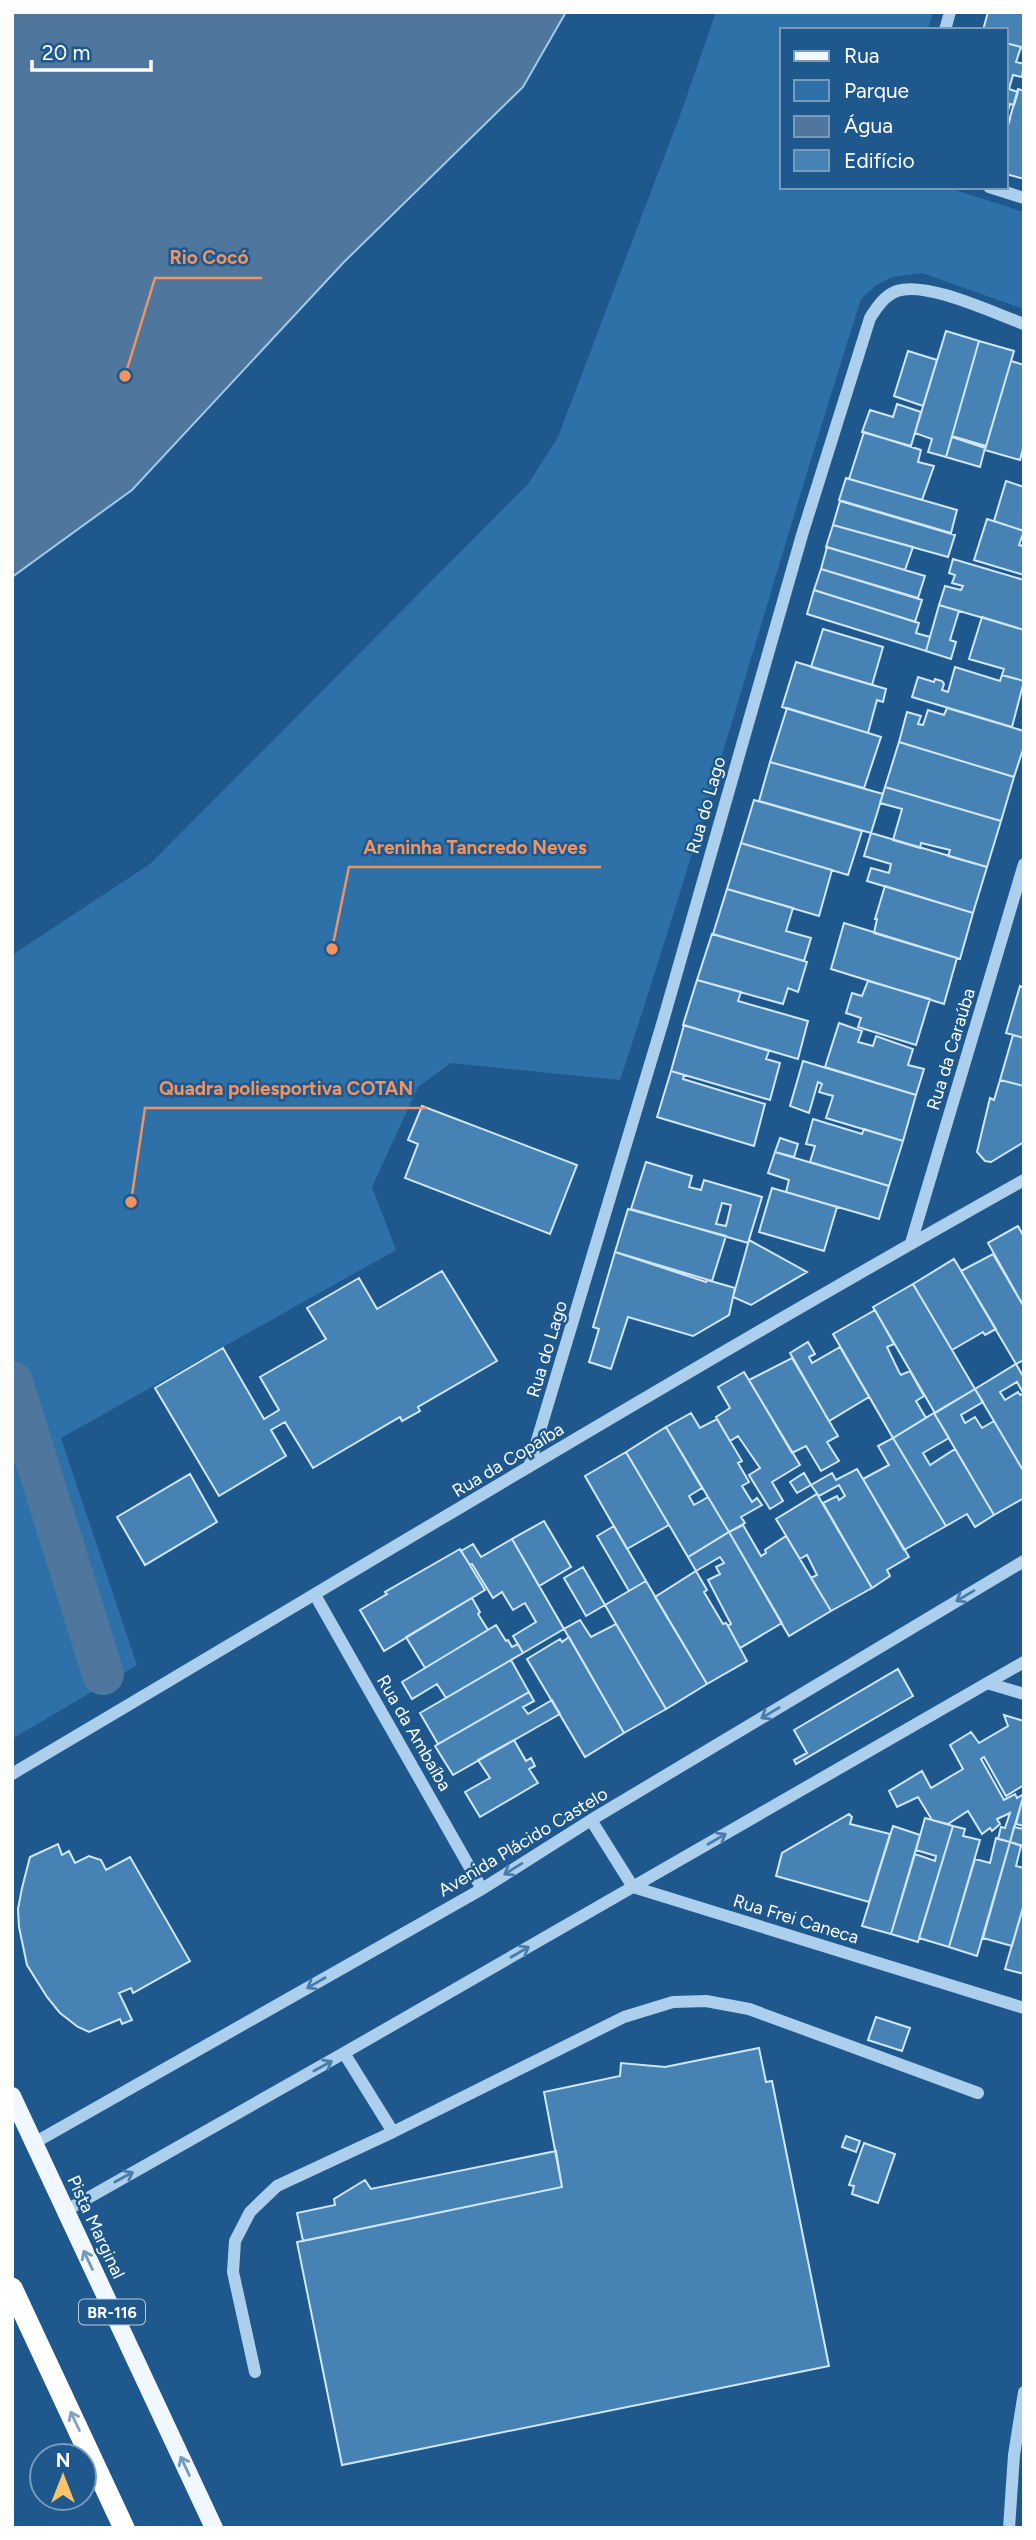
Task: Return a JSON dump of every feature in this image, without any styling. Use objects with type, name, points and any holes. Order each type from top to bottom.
[{"type":"highway","points":[[12,2288],[124,2528]]},
{"type":"main road","name":"Pista Marginal","points":[[12,2095],[214,2528]]},
{"type":"street","points":[[995,189],[1024,198]]},
{"type":"street","name":"Rua do Lago","points":[[529,1467],[663,1021],[802,535],[870,317],[881,301],[895,291],[915,288],[940,293],[1024,324]]},
{"type":"street","name":"Rua da Caraúba","points":[[911,1243],[1024,864]]},
{"type":"street","name":"Rua da Copaíba","points":[[12,1774],[529,1467],[911,1243],[1024,1180]]},
{"type":"street","name":"Avenida Plácido Castelo","points":[[34,2143],[482,1889],[591,1820],[1024,1561]]},
{"type":"street","name":"Rua da Ambaíba","points":[[315,1595],[482,1889]]},
{"type":"street","points":[[65,2211],[1024,1662]]},
{"type":"street","points":[[987,1683],[1024,1694]]},
{"type":"street","points":[[591,1820],[633,1887]]},
{"type":"street","name":"Rua Frei Caneca","points":[[633,1887],[1024,2008]]},
{"type":"street","points":[[255,2372],[233,2272],[235,2241],[250,2212],[277,2186],[393,2132],[624,2017],[673,2002],[706,2001],[749,2009],[978,2093]]},
{"type":"street","points":[[344,2053],[393,2132]]},
{"type":"street","points":[[1009,2528],[1014,2455],[1024,2392]]},
{"type":"green space","points":[[716,12],[933,12],[929,28],[780,28],[780,189],[951,189],[1024,212],[1024,309],[922,273],[892,277],[875,286],[861,299],[620,1080],[451,1063],[418,1087],[372,1187],[396,1250],[61,1438],[137,1665],[12,1739],[12,955],[150,864],[528,484],[558,437],[682,110]]},
{"type":"water","points":[[12,12],[566,12],[523,87],[344,262],[132,490],[12,577]]},
{"type":"building","points":[[988,12],[1024,13],[1024,48],[1008,44],[1008,28],[984,28]]},
{"type":"building","points":[[1008,44],[1021,47],[1016,62],[1024,64],[1022,77],[1013,75],[1009,89],[1018,92],[1014,105],[1010,104],[1008,111]]},
{"type":"building","points":[[1018,89],[1024,91],[1024,179],[1008,175],[1008,125]]},
{"type":"building","points":[[946,331],[979,341],[946,457],[928,452],[932,439],[915,433]]},
{"type":"building","points":[[979,341],[1014,351],[986,446],[952,436]]},
{"type":"building","points":[[908,351],[937,360],[923,406],[894,396]]},
{"type":"building","points":[[1011,361],[1024,365],[1024,445],[1020,460],[985,450]]},
{"type":"building","points":[[897,404],[921,412],[911,446],[862,432],[870,410],[893,417]]},
{"type":"building","points":[[864,432],[921,450],[918,462],[934,466],[922,500],[849,479]]},
{"type":"building","points":[[952,437],[985,448],[980,467],[946,457]]},
{"type":"building","points":[[846,478],[957,510],[951,533],[839,500]]},
{"type":"building","points":[[1006,481],[1024,487],[1024,531],[994,521]]},
{"type":"building","points":[[840,501],[955,535],[948,557],[833,525]]},
{"type":"building","points":[[987,519],[1024,531],[1019,545],[1022,546],[1024,541],[1024,575],[974,560]]},
{"type":"building","points":[[833,525],[913,547],[905,570],[826,547]]},
{"type":"building","points":[[827,547],[925,576],[918,598],[821,569]]},
{"type":"building","points":[[953,559],[1024,580],[1024,630],[939,605],[945,586],[961,590],[963,586],[952,583],[955,575],[949,573]]},
{"type":"building","points":[[821,569],[922,600],[915,622],[814,590]]},
{"type":"building","points":[[814,590],[919,623],[916,633],[930,637],[926,651],[807,614]]},
{"type":"building","points":[[939,605],[959,611],[950,640],[956,642],[951,659],[926,651]]},
{"type":"building","points":[[982,617],[1024,630],[1024,681],[1002,675],[1004,669],[969,659]]},
{"type":"building","points":[[823,629],[883,647],[872,685],[811,667]]},
{"type":"building","points":[[796,662],[886,689],[883,702],[877,700],[868,733],[782,707]]},
{"type":"building","points":[[955,667],[1000,681],[1002,675],[1024,681],[1012,727],[912,697],[918,677],[934,682],[935,679],[942,681],[942,690],[948,692]]},
{"type":"building","points":[[787,708],[881,737],[864,788],[770,762]]},
{"type":"building","points":[[947,708],[1024,731],[1024,746],[1014,777],[899,742],[907,712],[921,716],[918,724],[923,725],[928,710],[944,715]]},
{"type":"building","points":[[899,742],[1014,777],[1001,821],[885,787]]},
{"type":"building","points":[[770,762],[883,794],[871,833],[759,801]]},
{"type":"building","points":[[885,787],[1001,821],[987,867],[948,856],[950,850],[921,843],[920,848],[893,840],[902,809],[880,803]]},
{"type":"building","points":[[754,800],[862,831],[848,875],[741,843]]},
{"type":"building","points":[[871,833],[987,867],[973,913],[867,881],[871,868],[889,873],[891,864],[864,856]]},
{"type":"building","points":[[741,843],[832,870],[819,916],[727,889]]},
{"type":"building","points":[[885,886],[973,913],[960,959],[874,933],[875,919]]},
{"type":"building","points":[[727,889],[793,908],[786,931],[811,938],[804,961],[713,934]]},
{"type":"building","points":[[844,923],[957,958],[944,1004],[831,969]]},
{"type":"building","points":[[712,934],[807,962],[798,992],[788,988],[783,1004],[697,980]]},
{"type":"building","points":[[697,980],[741,992],[738,1001],[808,1021],[798,1059],[683,1025]]},
{"type":"building","points":[[868,981],[930,999],[916,1045],[858,1027],[861,1018],[846,1013],[852,993],[862,996]]},
{"type":"building","points":[[1020,986],[1024,988],[1024,1038],[1006,1033]]},
{"type":"building","points":[[839,1023],[862,1031],[858,1042],[873,1046],[876,1036],[913,1049],[908,1065],[924,1069],[916,1095],[825,1067]]},
{"type":"building","points":[[684,1025],[769,1051],[766,1059],[780,1063],[770,1100],[671,1071]]},
{"type":"building","points":[[1013,1035],[1024,1038],[1024,1086],[1000,1080]]},
{"type":"building","points":[[803,1061],[916,1095],[903,1141],[826,1118],[833,1096],[819,1092],[822,1084],[818,1082],[809,1113],[790,1106]]},
{"type":"building","points":[[671,1071],[684,1075],[683,1079],[765,1104],[754,1146],[657,1117]]},
{"type":"building","points":[[1000,1080],[1024,1086],[1024,1142],[991,1162],[985,1161],[977,1152],[990,1098],[994,1100]]},
{"type":"building","points":[[422,1106],[577,1165],[550,1234],[405,1178],[418,1144],[408,1140]]},
{"type":"building","points":[[813,1119],[862,1134],[864,1129],[903,1141],[889,1186],[810,1162],[815,1146],[806,1144]]},
{"type":"building","points":[[780,1138],[798,1144],[794,1157],[775,1152]]},
{"type":"building","points":[[775,1152],[889,1186],[879,1219],[786,1192],[789,1180],[768,1173]]},
{"type":"building","points":[[646,1162],[692,1176],[689,1187],[701,1190],[704,1180],[762,1197],[748,1243],[631,1209]],"holes":[[[722,1203],[731,1205],[726,1226],[716,1224]]]},
{"type":"building","points":[[772,1188],[837,1207],[824,1251],[759,1232]]},
{"type":"building","points":[[628,1209],[726,1236],[712,1281],[615,1252]]},
{"type":"building","points":[[1018,1226],[1024,1237],[1024,1307],[988,1243]]},
{"type":"building","points":[[749,1240],[807,1272],[751,1305],[733,1297]]},
{"type":"building","points":[[615,1252],[706,1282],[707,1280],[735,1288],[729,1315],[693,1336],[628,1317],[611,1369],[589,1362],[599,1329],[593,1327]]},
{"type":"building","points":[[993,1254],[1024,1307],[1024,1360],[1016,1364],[961,1271]]},
{"type":"building","points":[[954,1259],[996,1329],[985,1335],[983,1332],[952,1350],[913,1284]]},
{"type":"building","points":[[442,1271],[497,1361],[418,1407],[420,1411],[402,1421],[400,1417],[313,1468],[285,1422],[271,1430],[286,1456],[219,1496],[155,1388],[223,1348],[264,1419],[279,1410],[260,1377],[326,1339],[307,1308],[359,1278],[377,1309]]},
{"type":"building","points":[[913,1284],[975,1389],[935,1413],[873,1307]]},
{"type":"building","points":[[875,1310],[894,1344],[887,1347],[899,1372],[901,1375],[910,1371],[924,1396],[916,1401],[926,1418],[893,1438],[833,1334]]},
{"type":"building","points":[[808,1342],[815,1354],[809,1357],[812,1363],[840,1347],[869,1397],[829,1421],[790,1353]]},
{"type":"building","points":[[792,1358],[838,1436],[827,1442],[839,1461],[821,1471],[806,1446],[792,1453],[749,1380]]},
{"type":"building","points":[[1016,1364],[1024,1378],[1024,1390],[1022,1391],[1017,1382],[1000,1392],[1005,1400],[1018,1392],[1020,1395],[1024,1393],[1024,1472],[975,1389]]},
{"type":"building","points":[[744,1372],[800,1465],[772,1482],[783,1501],[770,1509],[749,1475],[760,1468],[738,1436],[730,1441],[716,1417],[730,1408],[718,1387]]},
{"type":"building","points":[[975,1389],[983,1402],[961,1415],[965,1423],[975,1417],[982,1428],[994,1421],[1024,1472],[1024,1498],[994,1515],[934,1413]]},
{"type":"building","points":[[691,1413],[700,1428],[717,1419],[742,1461],[738,1463],[749,1482],[742,1486],[752,1502],[757,1498],[762,1505],[741,1517],[745,1523],[729,1532],[666,1427]]},
{"type":"building","points":[[934,1413],[949,1438],[923,1453],[930,1465],[955,1449],[994,1515],[975,1527],[967,1514],[946,1526],[893,1438]]},
{"type":"building","points":[[666,1427],[702,1488],[689,1496],[694,1505],[708,1497],[729,1532],[688,1557],[626,1452]]},
{"type":"building","points":[[893,1438],[946,1526],[904,1550],[863,1479],[889,1465],[878,1446]]},
{"type":"building","points":[[626,1452],[669,1525],[627,1549],[585,1476]]},
{"type":"building","points":[[857,1469],[909,1557],[887,1570],[890,1576],[872,1588],[823,1503],[837,1496],[839,1500],[845,1496],[839,1485],[819,1496],[811,1485],[832,1473],[836,1480]]},
{"type":"building","points":[[804,1473],[811,1485],[797,1493],[790,1482]]},
{"type":"building","points":[[190,1474],[217,1522],[145,1565],[117,1517]]},
{"type":"building","points":[[817,1494],[872,1588],[831,1611],[811,1578],[817,1575],[807,1555],[800,1559],[776,1519]]},
{"type":"building","points":[[544,1521],[571,1567],[539,1586],[512,1539]]},
{"type":"building","points":[[743,1525],[761,1556],[766,1553],[765,1550],[786,1536],[831,1611],[789,1636],[729,1532]]},
{"type":"building","points":[[614,1526],[646,1581],[629,1591],[597,1536]]},
{"type":"building","points":[[729,1532],[782,1623],[740,1648],[708,1580],[720,1574],[716,1567],[724,1563],[720,1557],[696,1571],[688,1557]]},
{"type":"building","points":[[512,1539],[564,1629],[523,1653],[513,1636],[536,1622],[525,1603],[513,1610],[502,1592],[493,1598],[461,1551],[473,1544],[481,1557]]},
{"type":"building","points":[[460,1549],[485,1590],[384,1651],[360,1610],[387,1594],[385,1592]]},
{"type":"building","points":[[583,1567],[605,1605],[586,1616],[564,1578]]},
{"type":"building","points":[[696,1571],[707,1590],[704,1592],[723,1624],[728,1626],[747,1661],[707,1684],[655,1597]]},
{"type":"building","points":[[646,1581],[707,1684],[666,1709],[605,1605]]},
{"type":"building","points":[[472,1598],[488,1630],[425,1668],[406,1637]]},
{"type":"building","points":[[580,1620],[591,1637],[616,1624],[666,1709],[624,1733],[564,1629]]},
{"type":"building","points":[[496,1625],[506,1641],[508,1640],[512,1647],[518,1644],[523,1653],[446,1698],[437,1684],[412,1699],[402,1682]]},
{"type":"building","points":[[569,1637],[624,1733],[585,1757],[527,1659],[560,1639],[562,1642]]},
{"type":"building","points":[[511,1660],[529,1692],[438,1744],[420,1713]]},
{"type":"building","points":[[898,1669],[913,1696],[796,1764],[794,1760],[807,1753],[794,1730]]},
{"type":"building","points":[[529,1692],[534,1701],[523,1707],[528,1714],[552,1700],[560,1714],[453,1775],[435,1746]]},
{"type":"building","points":[[1004,1715],[1024,1721],[1024,1785],[1006,1796],[984,1757],[981,1759],[1004,1800],[1015,1794],[1017,1798],[1024,1794],[1010,1842],[998,1839],[1001,1827],[1005,1828],[1010,1813],[997,1819],[1000,1824],[992,1831],[990,1828],[982,1834],[968,1811],[948,1824],[932,1820],[918,1797],[897,1807],[889,1791],[922,1771],[931,1788],[963,1769],[950,1745],[971,1732],[979,1743],[1008,1726]]},
{"type":"building","points":[[514,1740],[526,1761],[531,1758],[535,1766],[529,1769],[538,1783],[480,1817],[465,1792],[490,1778],[478,1760]]},
{"type":"building","points":[[1024,1793],[1024,1826],[1016,1824]]},
{"type":"building","points":[[849,1814],[852,1817],[850,1824],[890,1834],[869,1902],[776,1876],[782,1853]]},
{"type":"building","points":[[925,1818],[953,1826],[918,1942],[891,1934],[915,1854],[935,1861],[936,1856],[916,1850]]},
{"type":"building","points":[[893,1826],[920,1835],[891,1934],[862,1926]]},
{"type":"building","points":[[953,1826],[965,1829],[963,1836],[980,1840],[949,1947],[919,1938]]},
{"type":"building","points":[[1014,1827],[1024,1829],[1024,1846],[1010,1842]]},
{"type":"building","points":[[996,1838],[1010,1842],[977,1956],[949,1947],[975,1859],[990,1863]]},
{"type":"building","points":[[1010,1842],[1021,1846],[1016,1866],[1024,1868],[1024,1904],[1012,1946],[983,1938]]},
{"type":"building","points":[[58,1844],[62,1855],[69,1851],[75,1863],[89,1856],[101,1860],[106,1870],[130,1857],[190,1961],[133,1993],[131,1988],[119,1993],[132,2020],[122,2024],[120,2019],[89,2032],[78,2027],[60,2013],[27,1965],[19,1927],[18,1909],[22,1888],[30,1857]]},
{"type":"building","points":[[1024,1904],[1024,1974],[1005,1969]]},
{"type":"building","points":[[876,2017],[910,2028],[902,2051],[868,2040]]},
{"type":"building","points":[[759,2048],[766,2082],[772,2081],[829,2366],[342,2465],[297,2242],[562,2187],[544,2092],[620,2076],[621,2063],[665,2067]]},
{"type":"building","points":[[846,2136],[860,2141],[856,2152],[842,2147]]},
{"type":"building","points":[[864,2143],[895,2154],[878,2203],[852,2194],[854,2186],[849,2185]]},
{"type":"building","points":[[556,2151],[562,2187],[303,2241],[297,2213],[335,2205],[334,2199],[365,2180],[371,2189]]},
{"type":"waterway","points":[[12,1382],[103,1674]]},
{"type":"place","name":"Rio Cocó","points":[[125,376]]},
{"type":"place","name":"Areninha Tancredo Neves","points":[[332,949]]},
{"type":"place","name":"Quadra poliesportiva COTAN","points":[[131,1202]]}]
